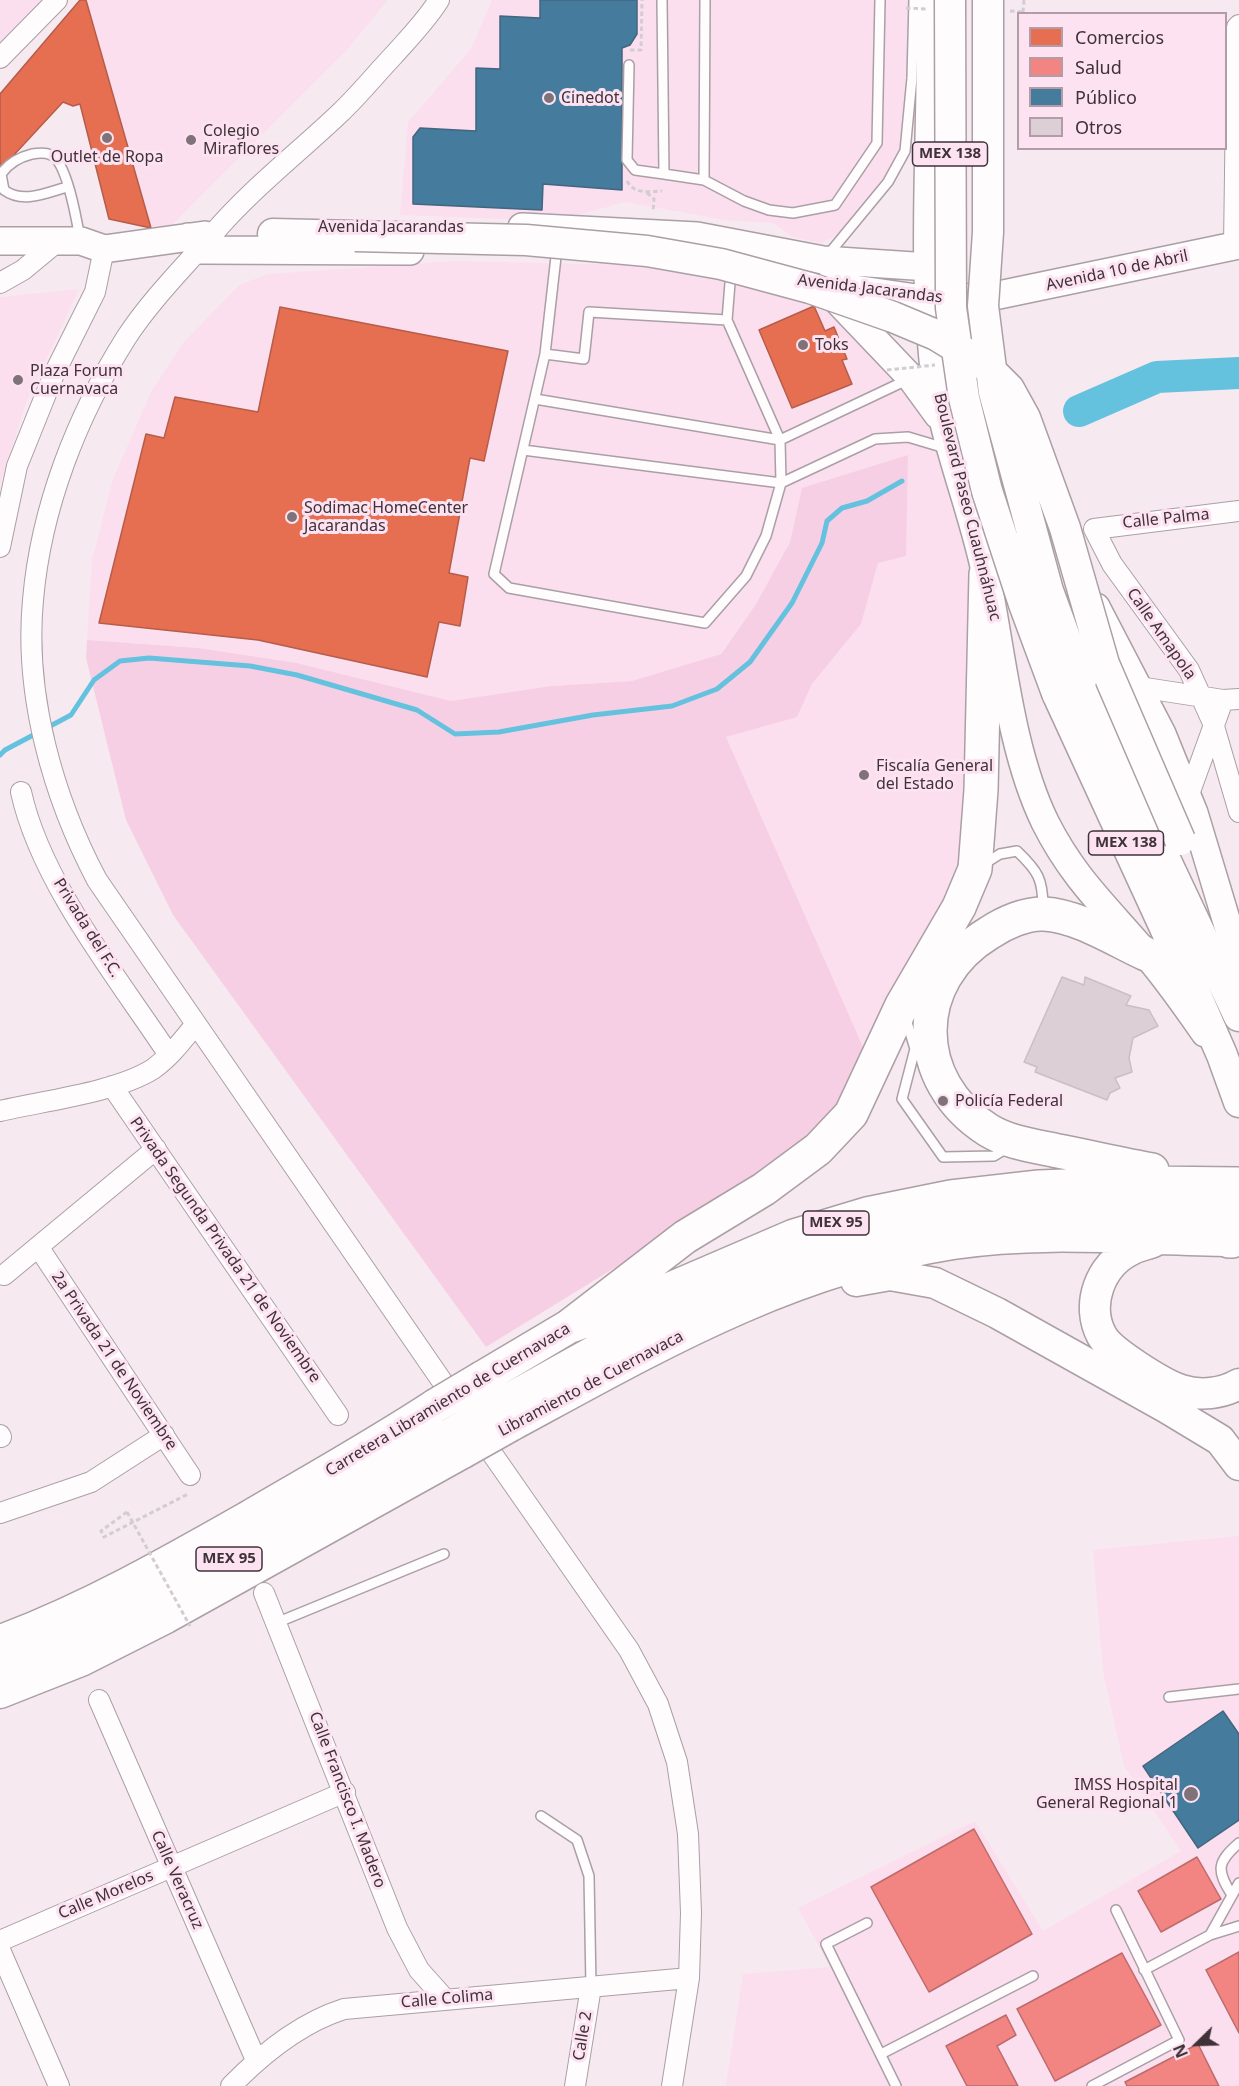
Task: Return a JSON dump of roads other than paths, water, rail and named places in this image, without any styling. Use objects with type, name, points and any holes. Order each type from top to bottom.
[{"type":"highway","points":[[568,1327],[685,1237],[764,1190],[818,1149],[852,1114],[902,1005],[959,907],[975,869],[981,790],[986,574]]},
{"type":"highway","points":[[1146,954],[1077,922],[1044,914],[1006,922],[979,939],[955,961],[936,995],[928,1028],[933,1062],[944,1088],[964,1111],[990,1131],[1018,1143],[1232,1217]]},
{"type":"highway","name":"Carretera Libramiento de Cuernavaca","points":[[0,1642],[54,1622],[139,1580],[382,1441],[435,1406],[568,1327],[652,1297],[794,1236],[867,1214],[951,1197],[1039,1187],[1145,1183],[1232,1217]]},
{"type":"highway","name":"Carretera Libramiento de Cuernavaca","points":[[0,1668],[69,1641],[157,1599],[457,1444],[505,1416],[621,1340],[722,1290],[875,1240],[946,1226],[1041,1214],[1232,1217]]},
{"type":"main road","name":"Boulevard Paseo Cuauhnáhuac","points":[[930,0],[922,70],[931,117],[937,285],[933,361],[942,420],[986,574],[1017,739],[1044,819],[1088,891],[1146,954],[1222,1055]]},
{"type":"main road","name":"Boulevard Paseo Cuauhnáhuac","points":[[950,0],[951,308],[964,398],[987,491],[1024,604],[1057,693],[1195,993],[1222,1055],[1239,1102]]},
{"type":"main road","name":"MEX 138","points":[[988,0],[988,232],[983,306],[994,392],[1048,591],[1081,681],[1174,852]]},
{"type":"main road","name":"MEX 138","points":[[1013,6],[985,295],[1018,409],[1068,539],[1096,608],[1139,687],[1188,797],[1232,939],[1234,1003]]},
{"type":"main road","name":"Avenida Jacarandas","points":[[200,240],[273,234],[323,226],[557,239],[731,271],[822,272],[937,285],[985,295]]},
{"type":"main road","points":[[273,234],[526,240],[647,251],[721,264],[810,288],[893,317],[936,335],[985,365],[1010,389],[1025,418],[1065,528],[1104,664],[1174,852],[1207,914],[1234,1003]]},
{"type":"main road","name":"Avenida Jacarandas","points":[[0,241],[81,244],[200,240],[557,239],[690,235],[822,272]]},
{"type":"main road","points":[[686,263],[690,235]]},
{"type":"main road","name":"Avenida 10 de Abril","points":[[985,295],[1237,246]]},
{"type":"main road","points":[[822,272],[911,378],[942,420]]},
{"type":"main road","points":[[890,355],[937,285]]},
{"type":"main road","points":[[985,295],[996,386],[1009,426],[1023,447],[1034,453]]},
{"type":"main road","points":[[986,574],[989,555],[994,546],[1017,528],[1044,525],[1068,539]]},
{"type":"main road","name":"Libramiento de Cuernavaca","points":[[505,1416],[621,1366],[730,1312],[809,1279],[878,1258],[954,1244],[1044,1236],[1161,1240],[1232,1217]]},
{"type":"main road","points":[[1161,1240],[1130,1250],[1111,1264],[1096,1289],[1094,1312],[1102,1336],[1118,1354],[1180,1390],[1206,1394],[1229,1389],[1239,1384]]},
{"type":"main road","points":[[730,1312],[832,1286],[890,1275],[935,1283],[997,1313],[1185,1419],[1220,1440],[1239,1465]]},
{"type":"main road","name":"MEX 95","points":[[0,1626],[48,1609],[133,1568],[377,1432],[435,1406]]},
{"type":"main road","name":"MEX 95","points":[[0,1693],[81,1661],[166,1618],[457,1444]]},
{"type":"street","points":[[0,58],[57,0]]},
{"type":"street","points":[[439,0],[428,18],[343,110],[200,240],[128,336],[99,383],[74,434],[40,550],[32,601],[37,701],[60,795],[79,845],[97,880],[195,1026],[629,1650],[658,1704],[677,1762],[688,1834],[691,1913],[689,1978],[672,2086]]},
{"type":"street","points":[[1237,246],[1238,26]]},
{"type":"street","points":[[0,283],[81,244],[94,292],[54,374],[17,466],[0,547]]},
{"type":"street","name":"Calle Palma","points":[[1094,529],[1239,511]]},
{"type":"street","name":"Calle Amapola","points":[[1094,529],[1112,564],[1189,670],[1213,723],[1239,812]]},
{"type":"street","points":[[1139,687],[1203,698],[1231,699]]},
{"type":"street","points":[[1188,797],[1213,723],[1231,699]]},
{"type":"street","name":"Privada del F.C.","points":[[21,792],[27,821],[59,888],[169,1055]]},
{"type":"street","points":[[0,1111],[112,1086],[152,1070],[195,1026]]},
{"type":"street","name":"Privada Segunda Privada 21 de Noviembre","points":[[112,1086],[338,1414]]},
{"type":"street","points":[[4,1275],[156,1149]]},
{"type":"street","name":"2a Privada 21 de Noviembre","points":[[39,1248],[190,1475]]},
{"type":"street","points":[[0,1513],[91,1482],[164,1435]]},
{"type":"street","name":"Calle Francisco I. Madero","points":[[264,1593],[345,1792],[397,1928],[419,1970],[444,1998]]},
{"type":"street","name":"Calle Veracruz","points":[[99,1700],[256,2060]]},
{"type":"street","name":"Calle Morelos","points":[[0,1941],[345,1792]]},
{"type":"street","points":[[0,1950],[59,2086]]},
{"type":"street","name":"Calle Colima","points":[[231,2086],[256,2060],[318,2018],[344,2009],[444,1998],[689,1978]]},
{"type":"street","name":"Calle 2","points":[[575,2086],[591,1987]]},
{"type":"lane","points":[[662,0],[664,174]]},
{"type":"lane","points":[[704,180],[705,0]]},
{"type":"lane","points":[[629,65],[627,160],[635,170],[704,180],[744,201],[769,210],[793,213],[835,205],[877,143],[880,0]]},
{"type":"lane","points":[[822,272],[888,182],[905,150],[922,70],[914,0]]},
{"type":"lane","points":[[68,187],[36,196],[12,196],[4,190],[1,174],[6,167],[28,155],[40,153],[52,155],[60,162],[68,187],[81,244]]},
{"type":"lane","points":[[557,239],[545,354],[494,574],[509,588],[705,623],[746,576],[766,536],[781,483],[780,440],[727,320],[731,271]]},
{"type":"lane","points":[[545,354],[584,359],[589,312],[727,320]]},
{"type":"lane","points":[[535,399],[780,440],[911,378]]},
{"type":"lane","points":[[523,450],[781,483],[875,439],[908,437],[950,450]]},
{"type":"lane","points":[[975,869],[1000,854],[1017,851],[1035,868],[1043,888],[1044,914]]},
{"type":"lane","points":[[902,1005],[915,1048],[902,1099],[944,1157],[994,1156],[1018,1143]]},
{"type":"lane","points":[[276,1623],[444,1554]]},
{"type":"lane","points":[[1169,1697],[1239,1689]]},
{"type":"lane","points":[[541,1816],[577,1840],[589,1875],[591,1987]]},
{"type":"lane","points":[[1232,1895],[1220,1872],[1221,1863],[1239,1843]]},
{"type":"lane","points":[[1210,1935],[1239,1883]]},
{"type":"lane","points":[[1092,2086],[1179,2040],[1116,1910]]},
{"type":"lane","points":[[867,1923],[826,1944],[896,2086]]},
{"type":"lane","points":[[1144,1970],[1210,1935],[1239,1926]]},
{"type":"lane","points":[[881,2054],[1033,1976]]},
{"type":"waterway","points":[[1079,411],[1157,377],[1239,373]]},
{"type":"waterway","points":[[0,755],[5,750],[71,715],[94,680],[120,661],[149,658],[250,666],[297,675],[417,710],[455,734],[499,732],[593,715],[672,706],[717,689],[750,662],[792,603],[822,543],[827,521],[842,508],[867,501],[902,481]]},
{"type":"place","name":"Cinedot","points":[[549,98]]},
{"type":"place","name":"Outlet de Ropa","points":[[107,138]]},
{"type":"place","name":"Colegio Miraflores","points":[[191,140]]},
{"type":"place","name":"Toks","points":[[803,345]]},
{"type":"place","name":"Plaza Forum Cuernavaca","points":[[18,380]]},
{"type":"place","name":"Sodimac HomeCenter Jacarandas","points":[[292,517]]},
{"type":"place","name":"Fiscalía General del Estado","points":[[864,775]]},
{"type":"place","name":"Policía Federal","points":[[943,1101]]},
{"type":"place","name":"IMSS Hospital General Regional 1","points":[[1191,1794]]}]
